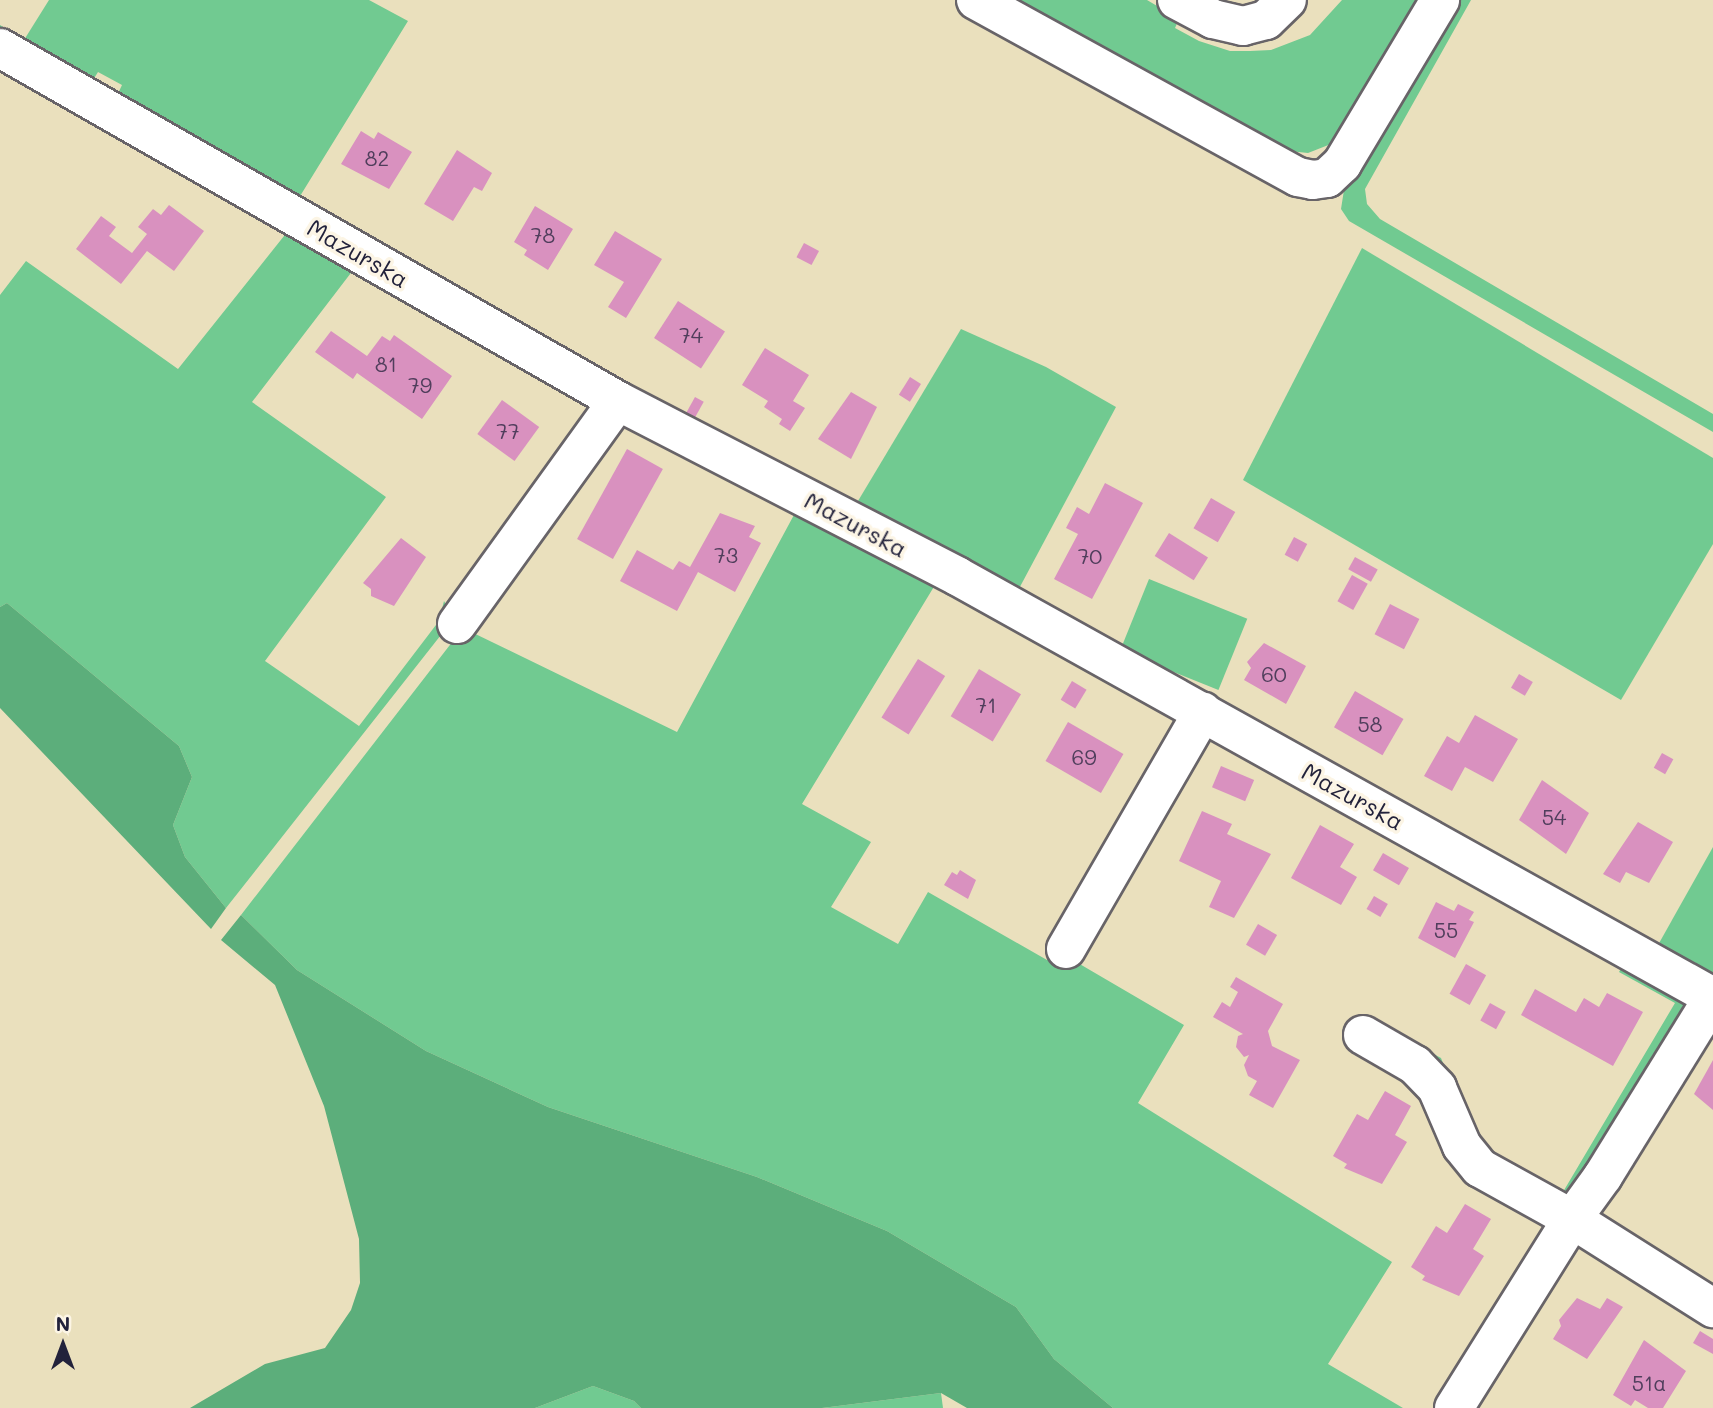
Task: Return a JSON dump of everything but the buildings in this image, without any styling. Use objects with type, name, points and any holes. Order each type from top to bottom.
[{"type":"street","points":[[976,0],[1298,177],[1312,180],[1326,178],[1342,164],[1440,0]]},
{"type":"street","points":[[1190,3],[1243,26],[1266,20],[1287,0]]},
{"type":"street","name":"Mazurska","points":[[0,48],[618,401],[957,576],[1713,998]]},
{"type":"street","points":[[457,624],[618,401]]},
{"type":"street","points":[[1066,949],[1203,712]]},
{"type":"street","points":[[1454,1408],[1713,998]]},
{"type":"street","points":[[1363,1035],[1415,1065],[1437,1088],[1462,1146],[1480,1168],[1572,1219],[1713,1308]]},
{"type":"green space","points":[[49,0],[369,0],[408,21],[297,201],[114,102],[122,85],[98,72],[88,88],[0,37],[0,25],[24,40]]},
{"type":"green space","points":[[1015,0],[1147,0],[1179,19],[1175,28],[1199,41],[1230,51],[1250,51],[1271,50],[1310,35],[1342,0],[1422,0],[1336,142],[1308,153],[1289,151]]},
{"type":"green space","points":[[1456,0],[1471,0],[1365,189],[1367,204],[1380,219],[1713,414],[1713,432],[1349,221],[1341,209],[1344,190]]},
{"type":"green space","points":[[288,231],[357,265],[252,402],[386,497],[265,661],[359,726],[439,621],[444,601],[450,612],[448,626],[226,908],[185,857],[173,825],[192,777],[179,746],[7,603],[0,607],[0,295],[26,261],[178,369]]},
{"type":"green space","points":[[1362,248],[1713,458],[1713,544],[1621,700],[1243,480]]},
{"type":"green space","points":[[961,329],[1046,367],[1116,407],[1015,596],[852,511]]},
{"type":"green space","points":[[795,513],[935,585],[802,804],[871,842],[831,907],[898,944],[928,892],[1047,960],[1054,949],[1184,1025],[1138,1103],[1392,1262],[1328,1364],[1403,1408],[1113,1408],[1054,1359],[1016,1307],[887,1231],[757,1177],[548,1107],[426,1051],[297,970],[241,915],[463,628],[677,732]]},
{"type":"green space","points":[[1149,579],[1247,619],[1218,690],[1120,650]]},
{"type":"green space","points":[[7,603],[179,746],[192,777],[173,825],[185,857],[226,908],[211,929],[0,708],[0,607]]},
{"type":"green space","points":[[1713,847],[1713,986],[1658,945]]},
{"type":"green space","points":[[241,915],[297,970],[426,1051],[548,1107],[757,1177],[887,1231],[1016,1307],[1054,1359],[1113,1408],[967,1408],[941,1393],[822,1408],[641,1408],[634,1401],[593,1386],[535,1408],[190,1408],[265,1364],[325,1348],[351,1310],[360,1283],[359,1239],[324,1106],[275,985],[221,940]]},
{"type":"green space","points":[[1626,960],[1683,994],[1686,1020],[1629,1119],[1569,1202],[1556,1203],[1476,1153],[1437,1066],[1359,1024],[1363,1016],[1441,1058],[1476,1146],[1560,1197],[1675,1003],[1619,972]]},
{"type":"green space","points":[[593,1386],[634,1401],[641,1408],[535,1408]]},
{"type":"green space","points":[[941,1393],[943,1408],[822,1408]]}]
